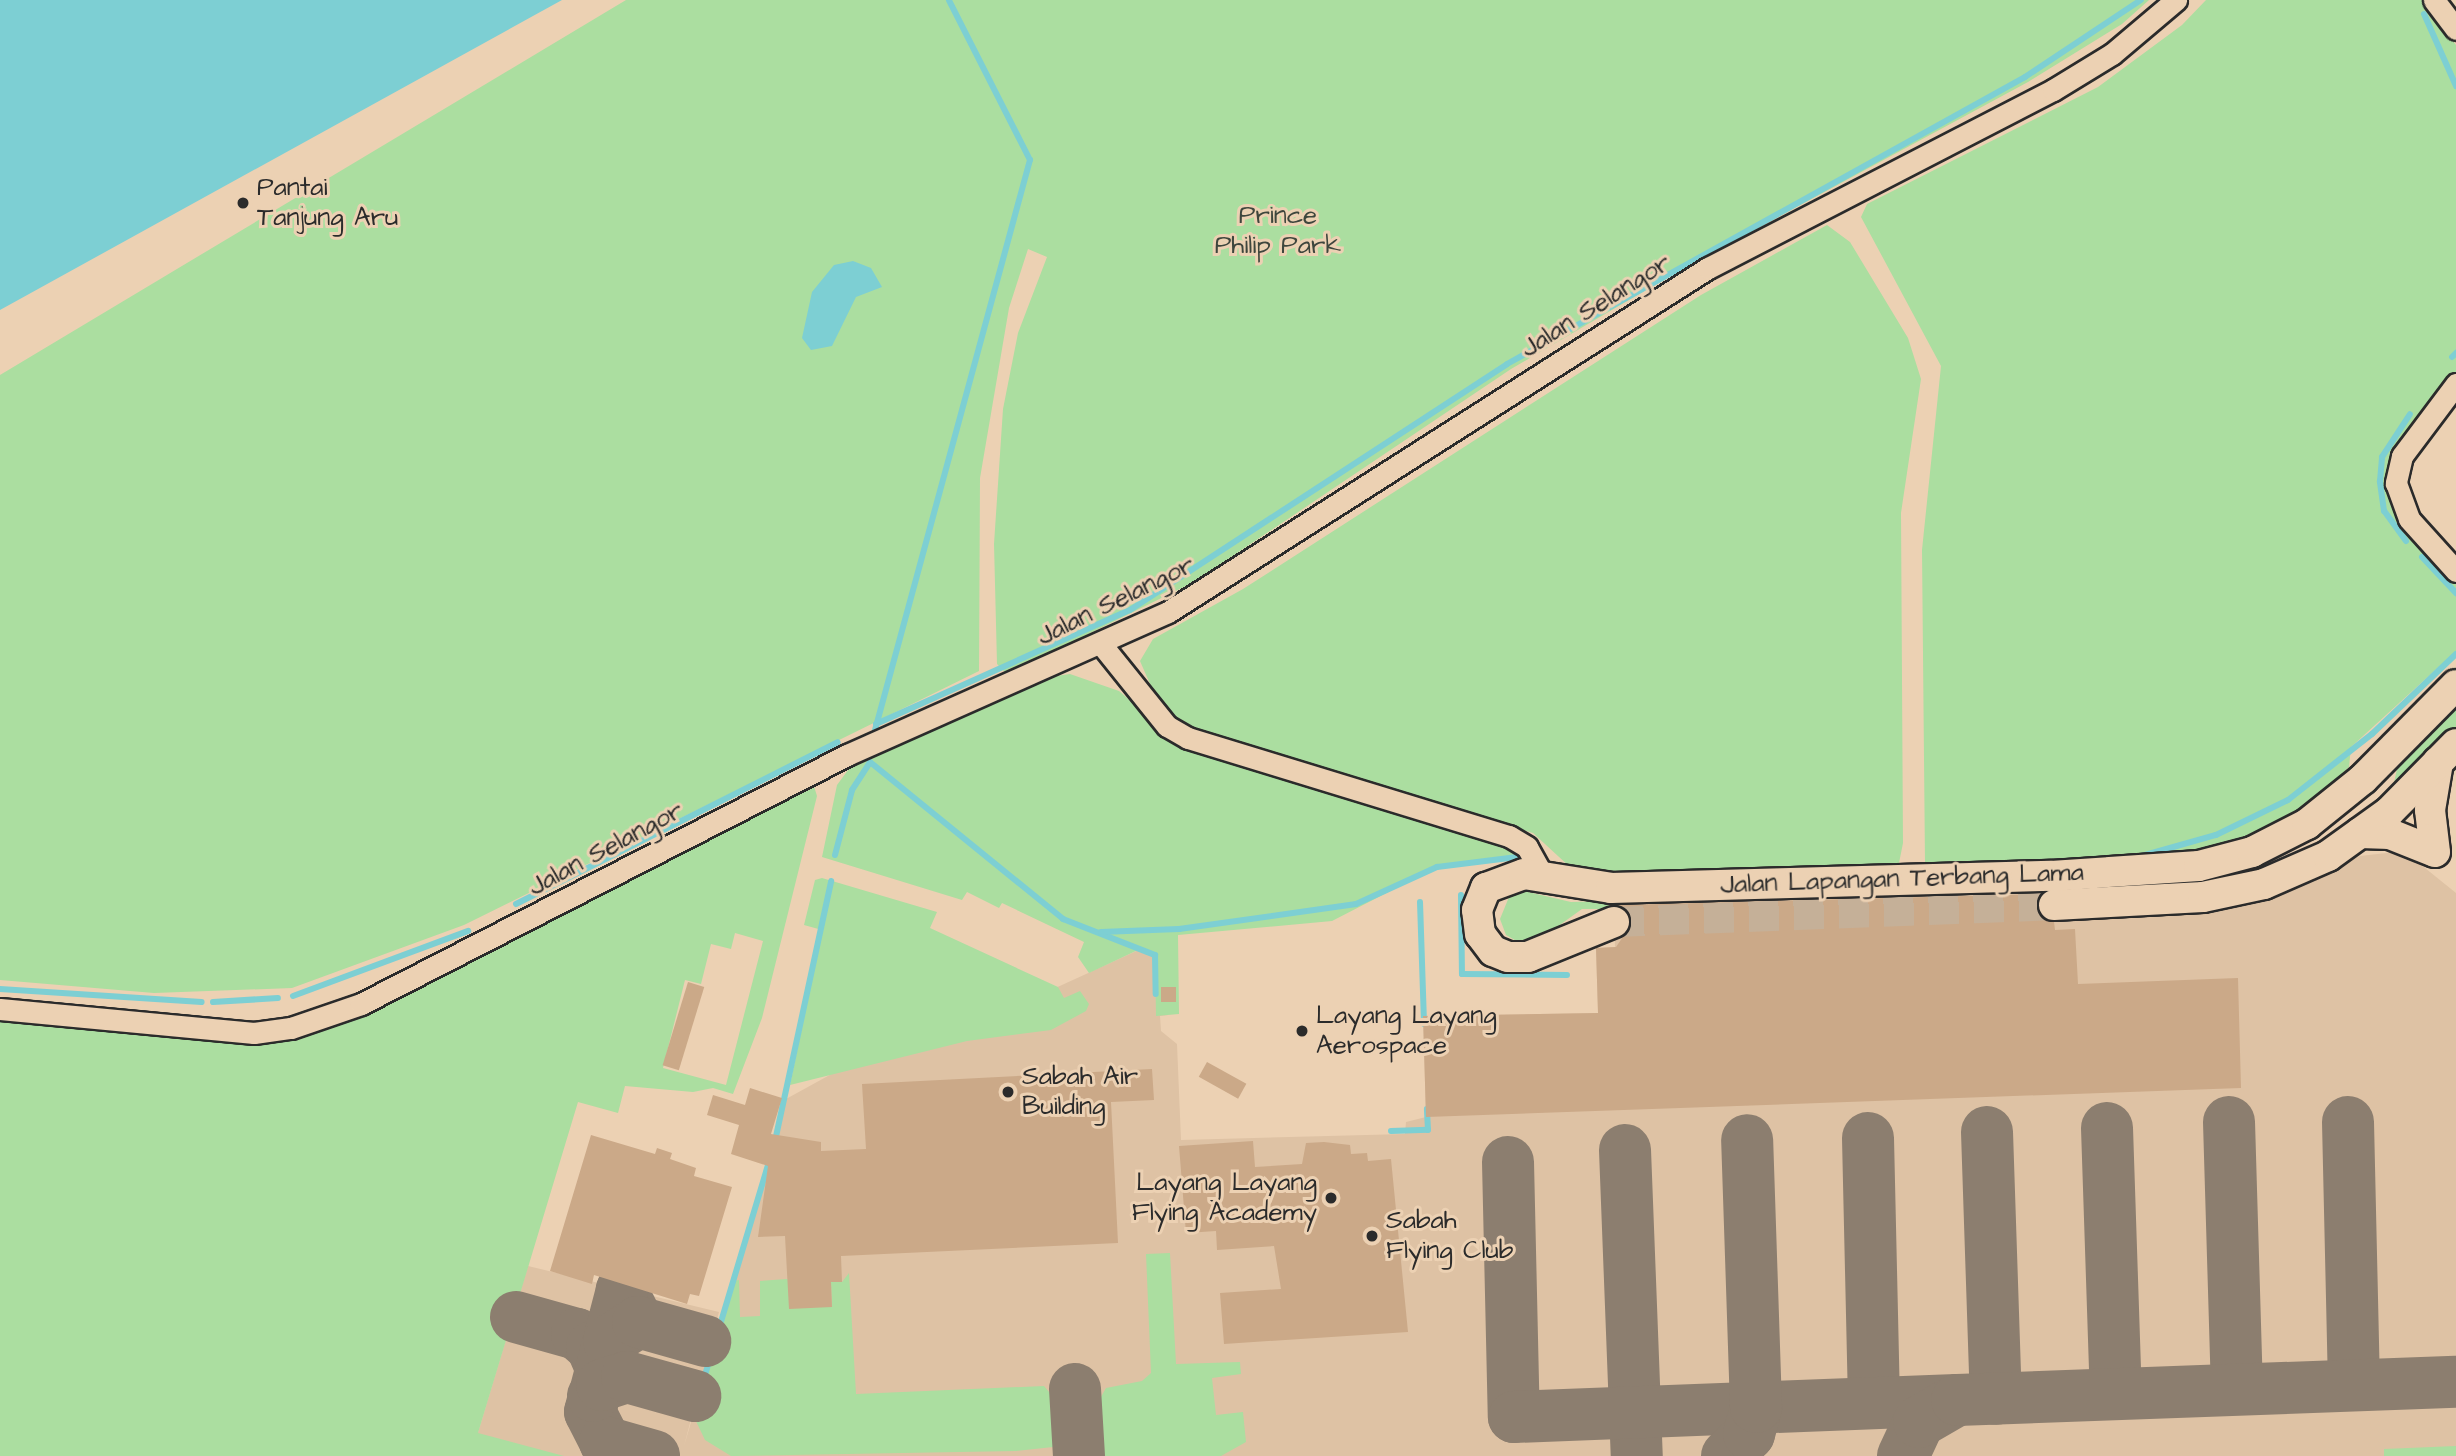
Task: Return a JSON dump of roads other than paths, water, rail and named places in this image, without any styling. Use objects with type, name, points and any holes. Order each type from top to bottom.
[{"type":"main road","name":"Jalan Lapangan Terbang Lama","points":[[1614,922],[1528,957],[1493,951],[1480,934],[1477,910],[1486,888],[1505,877],[1543,876],[1611,888],[2199,866],[2252,852],[2307,824],[2363,779],[2456,685]]},
{"type":"main road","name":"Jalan Lapangan Terbang Lama","points":[[2053,905],[2203,897],[2264,884],[2328,856],[2389,812],[2447,753]]},
{"type":"main road","points":[[2360,832],[2390,834],[2435,852],[2430,810],[2447,753]]},
{"type":"street","name":"Jalan Selangor","points":[[0,1009],[254,1033],[329,1017],[510,931],[847,755],[1101,645],[1219,581],[1708,268],[2053,90],[2112,54],[2176,0]]},
{"type":"street","points":[[2434,0],[2456,29]]},
{"type":"street","points":[[2456,384],[2402,456],[2396,484],[2409,519],[2456,571]]},
{"type":"street","points":[[1101,645],[1167,726],[1188,738],[1509,835],[1527,847],[1543,876]]},
{"type":"water","points":[[0,0],[562,0],[0,310]]},
{"type":"water","points":[[853,261],[871,268],[882,287],[856,297],[832,346],[811,350],[802,338],[812,292],[834,265]]},
{"type":"waterway","points":[[875,730],[1030,160],[949,0]]},
{"type":"waterway","points":[[876,724],[1130,610],[1507,364],[2025,77],[2141,0]]},
{"type":"waterway","points":[[2424,14],[2456,86]]},
{"type":"waterway","points":[[2452,357],[2456,353]]},
{"type":"waterway","points":[[2406,541],[2384,511],[2380,481],[2382,457],[2410,414]]},
{"type":"waterway","points":[[2422,557],[2456,593]]},
{"type":"waterway","points":[[2138,857],[2216,835],[2288,800],[2372,734],[2456,654]]},
{"type":"waterway","points":[[516,904],[838,742]]},
{"type":"waterway","points":[[835,855],[852,790],[870,762],[1063,919],[1155,955],[1156,994]]},
{"type":"waterway","points":[[1101,932],[1179,929],[1356,904],[1437,867],[1517,857]]},
{"type":"waterway","points":[[775,1141],[831,881]]},
{"type":"waterway","points":[[1461,895],[1462,974],[1567,975]]},
{"type":"waterway","points":[[1420,902],[1424,1024]]},
{"type":"waterway","points":[[293,996],[468,931]]},
{"type":"waterway","points":[[0,989],[202,1002]]},
{"type":"waterway","points":[[213,1002],[278,998]]},
{"type":"waterway","points":[[1391,1131],[1428,1130],[1427,1109]]},
{"type":"waterway","points":[[693,1415],[770,1158]]},
{"type":"tunnel","points":[[1614,922],[2054,905]]},
{"type":"place","name":"Pantai Tanjung Aru","points":[[243,203]]},
{"type":"place","name":"Layang Layang Aerospace","points":[[1302,1031]]},
{"type":"place","name":"Sabah Air Building","points":[[1008,1092]]},
{"type":"place","name":"Layang Layang Flying Academy","points":[[1331,1198]]},
{"type":"place","name":"Sabah Flying Club","points":[[1372,1236]]},
{"type":"park label","name":"Prince Philip Park","points":[[1278,231]]}]
